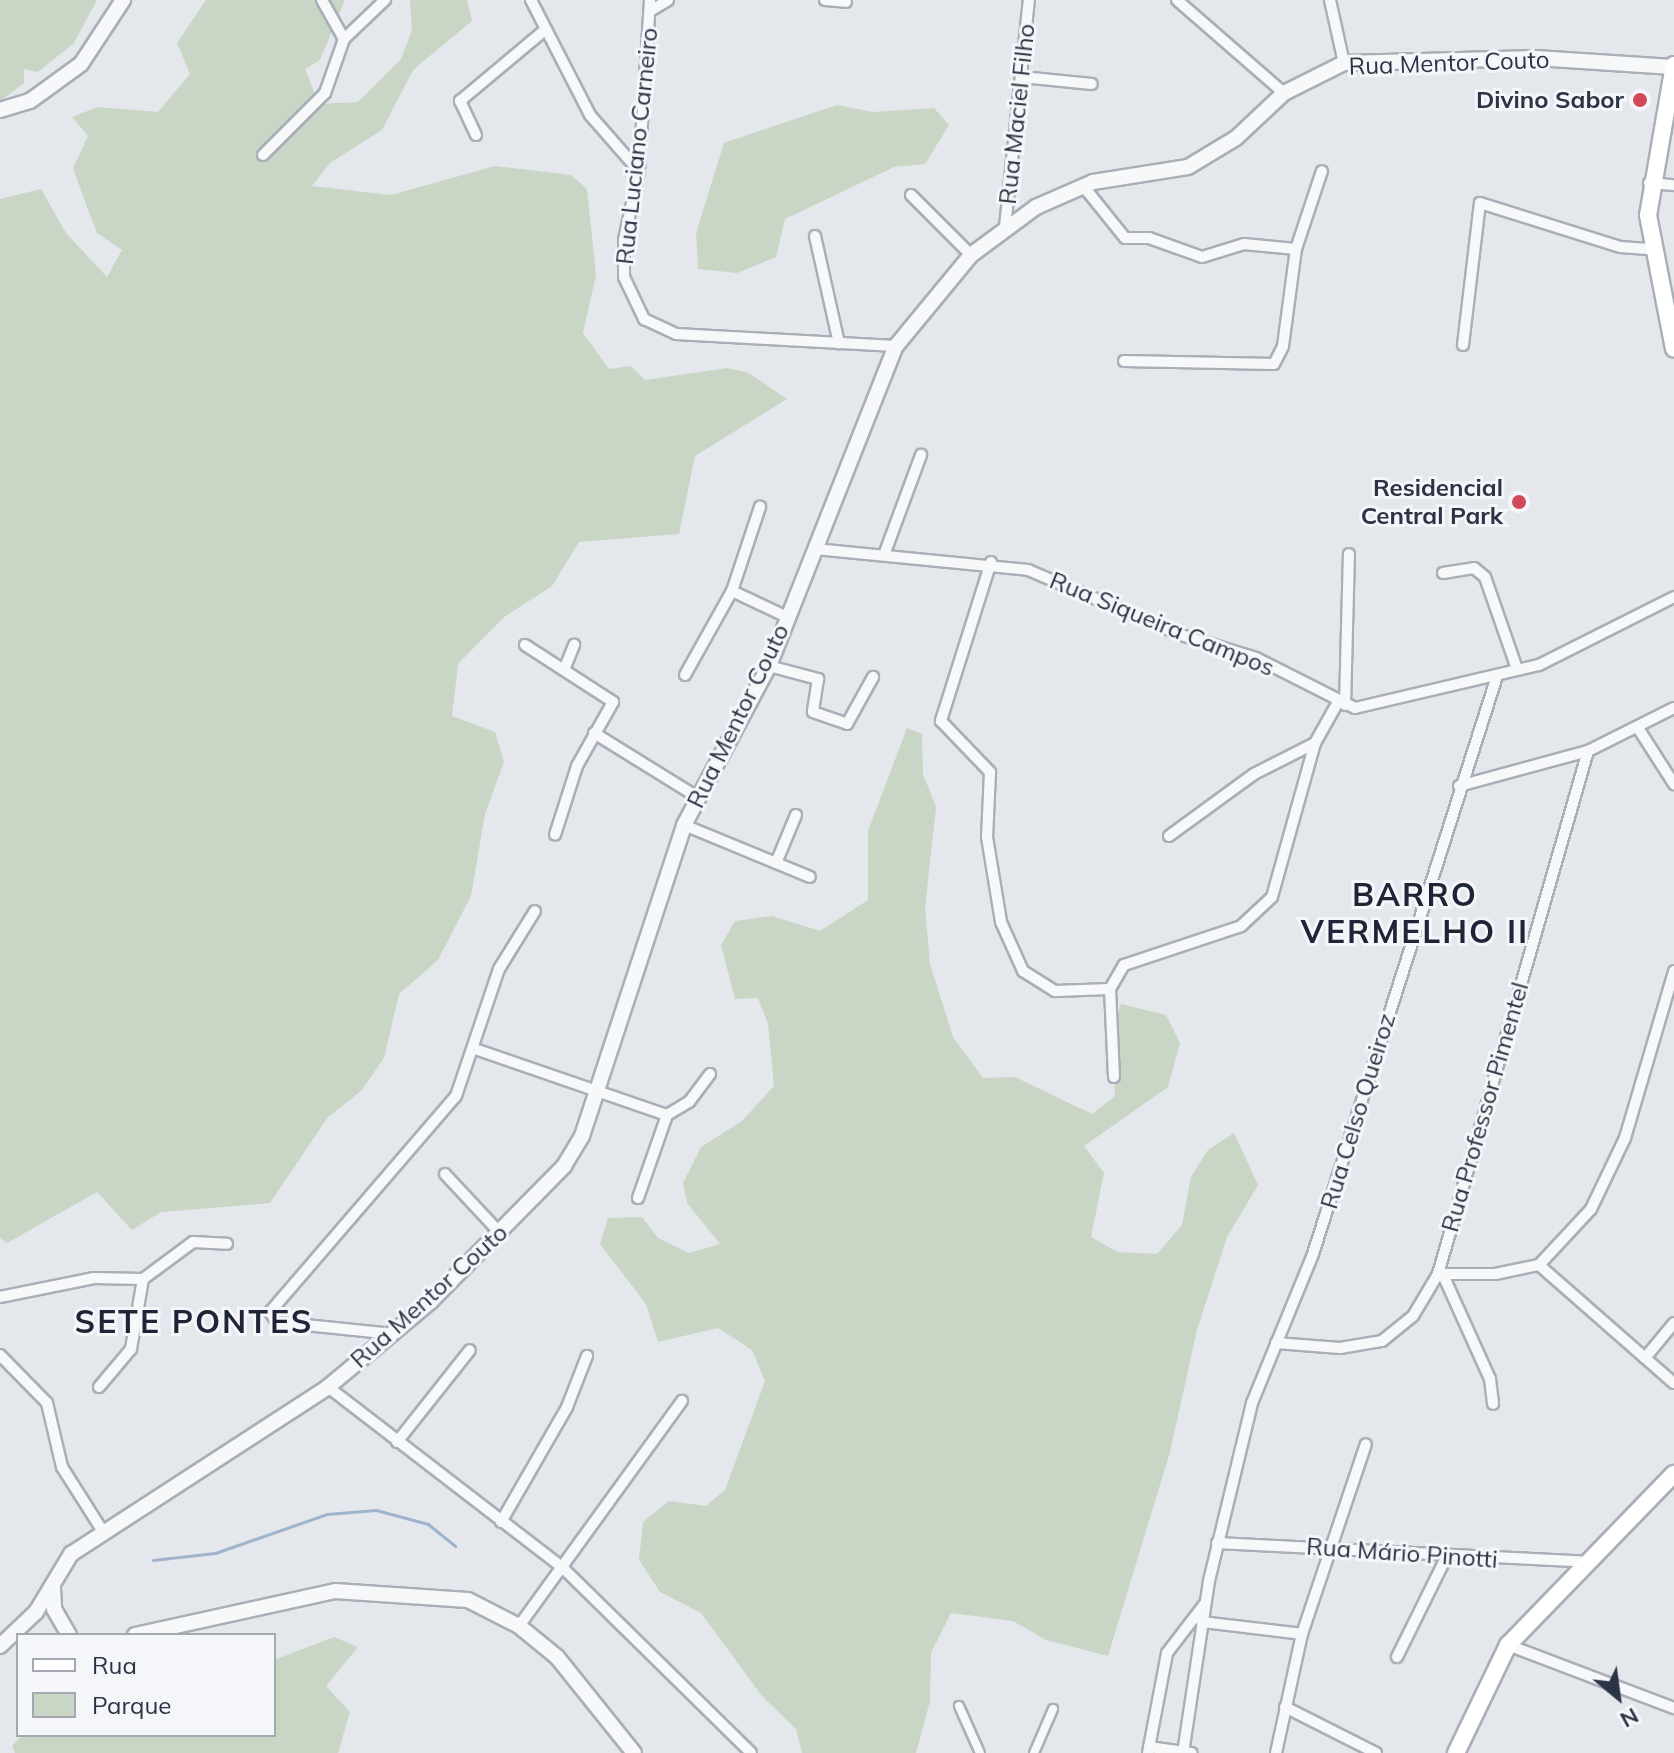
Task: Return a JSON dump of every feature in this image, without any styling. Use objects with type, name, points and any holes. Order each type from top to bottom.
[{"type":"main road","points":[[1672,342],[1651,249],[1649,183],[1674,66]]},
{"type":"main road","points":[[1456,1753],[1508,1645],[1674,1474]]},
{"type":"street","points":[[0,110],[30,101],[81,64],[123,0]]},
{"type":"street","points":[[322,0],[344,39]]},
{"type":"street","points":[[263,155],[325,93],[344,39],[385,0]]},
{"type":"street","points":[[531,0],[590,115],[639,171]]},
{"type":"street","points":[[650,6],[668,0]]},
{"type":"street","points":[[825,0],[846,2]]},
{"type":"street","name":"Rua Maciel Filho","points":[[1005,227],[1029,0]]},
{"type":"street","points":[[1177,0],[1284,93]]},
{"type":"street","points":[[1330,0],[1344,63]]},
{"type":"street","name":"Rua Luciano Carneiro","points":[[650,6],[639,171],[624,240],[624,277],[644,319],[676,334],[896,346]]},
{"type":"street","points":[[476,135],[460,101],[546,29]]},
{"type":"street","name":"Rua Mentor Couto","points":[[18,1633],[53,1588],[71,1554],[102,1530],[328,1387],[394,1334],[500,1233],[564,1166],[598,1089],[684,825],[769,666],[896,346],[971,255],[1005,227],[1084,187],[1188,167],[1236,138],[1284,93],[1344,63],[1536,58],[1674,66]]},
{"type":"street","points":[[1022,77],[1092,84]]},
{"type":"street","points":[[1124,361],[1274,364],[1283,346],[1296,249],[1322,171]]},
{"type":"street","points":[[1649,183],[1674,185]]},
{"type":"street","points":[[1084,187],[1125,238],[1149,238],[1202,257],[1244,244],[1296,249]]},
{"type":"street","points":[[911,195],[971,255]]},
{"type":"street","points":[[1463,345],[1480,203],[1620,247],[1651,249]]},
{"type":"street","points":[[815,236],[839,343]]},
{"type":"street","points":[[884,555],[921,455]]},
{"type":"street","points":[[685,675],[732,591],[760,507]]},
{"type":"street","name":"Rua Siqueira Campos","points":[[815,549],[991,562],[1256,658],[1341,704]]},
{"type":"street","points":[[1114,1077],[1110,989],[1131,957],[1230,930],[1272,897],[1315,743],[1341,704],[1349,554]]},
{"type":"street","points":[[991,562],[941,721],[990,772],[987,837],[1001,922],[1023,971],[1055,991],[1110,989]]},
{"type":"street","points":[[1443,573],[1474,568],[1485,577],[1517,669]]},
{"type":"street","points":[[732,591],[787,617]]},
{"type":"street","points":[[1341,704],[1366,708],[1497,676],[1576,651],[1674,597]]},
{"type":"street","points":[[525,645],[566,665],[612,698],[594,733],[555,835]]},
{"type":"street","points":[[566,665],[574,645]]},
{"type":"street","points":[[769,666],[818,679],[813,712],[847,724],[873,677]]},
{"type":"street","name":"Rua Celso Queiroz","points":[[1186,1753],[1202,1622],[1217,1543],[1276,1343],[1313,1254],[1459,786],[1497,676]]},
{"type":"street","points":[[1459,786],[1588,751],[1674,708]]},
{"type":"street","points":[[1638,728],[1674,784]]},
{"type":"street","points":[[594,733],[699,798]]},
{"type":"street","points":[[1169,836],[1254,774],[1315,743]]},
{"type":"street","name":"Rua Professor Pimentel","points":[[1276,1343],[1340,1348],[1382,1341],[1413,1316],[1441,1275],[1588,751]]},
{"type":"street","points":[[776,863],[796,815]]},
{"type":"street","points":[[684,825],[810,877]]},
{"type":"street","points":[[394,1334],[277,1322],[270,1312],[456,1096],[475,1049],[499,969],[535,911]]},
{"type":"street","points":[[1493,1404],[1490,1379],[1441,1275],[1539,1265],[1591,1209],[1614,1171],[1673,975]]},
{"type":"street","points":[[475,1049],[667,1115]]},
{"type":"street","points":[[638,1198],[667,1115],[689,1102],[710,1074]]},
{"type":"street","points":[[445,1174],[500,1233]]},
{"type":"street","points":[[0,1297],[94,1278],[143,1279],[193,1242],[227,1244]]},
{"type":"street","points":[[1539,1265],[1674,1383]]},
{"type":"street","points":[[99,1387],[131,1349],[143,1279]]},
{"type":"street","points":[[1645,1358],[1674,1323]]},
{"type":"street","points":[[397,1442],[470,1350]]},
{"type":"street","points":[[0,1355],[47,1403],[62,1467],[102,1530]]},
{"type":"street","points":[[501,1522],[567,1407],[587,1356]]},
{"type":"street","points":[[328,1387],[564,1569],[751,1753]]},
{"type":"street","points":[[519,1626],[564,1569],[682,1401]]},
{"type":"street","points":[[1276,1753],[1302,1634],[1327,1549],[1366,1444]]},
{"type":"street","name":"Rua Mário Pinotti","points":[[1217,1543],[1446,1558],[1588,1562]]},
{"type":"street","points":[[1397,1657],[1446,1558]]},
{"type":"street","points":[[53,1588],[57,1618],[68,1633]]},
{"type":"street","points":[[144,1633],[335,1591],[468,1600],[519,1626],[560,1659],[634,1753]]},
{"type":"street","points":[[1186,1753],[1149,1750],[1167,1653],[1205,1604]]},
{"type":"street","points":[[1202,1622],[1302,1634]]},
{"type":"street","points":[[1508,1645],[1674,1708]]},
{"type":"street","points":[[959,1706],[980,1753]]},
{"type":"street","points":[[1285,1707],[1376,1753]]},
{"type":"street","points":[[1034,1753],[1053,1709]]},
{"type":"green space","points":[[0,0],[97,0],[74,43],[38,72],[24,69],[24,83],[0,101]]},
{"type":"green space","points":[[206,0],[345,0],[320,60],[305,69],[319,104],[358,102],[401,59],[412,30],[410,0],[467,0],[472,21],[413,70],[382,130],[330,163],[312,186],[391,195],[495,166],[571,175],[587,189],[596,275],[583,333],[609,369],[631,366],[645,380],[727,368],[749,373],[787,399],[695,456],[679,534],[579,542],[552,586],[504,617],[458,664],[452,716],[495,732],[504,762],[485,814],[471,896],[438,960],[399,994],[384,1058],[361,1091],[328,1117],[270,1203],[161,1212],[132,1230],[97,1192],[7,1243],[0,1238],[0,199],[41,189],[66,233],[107,277],[122,250],[97,233],[87,207],[73,168],[88,136],[72,117],[98,107],[158,112],[190,74],[177,43]]},
{"type":"green space","points":[[837,105],[873,112],[934,108],[949,125],[925,164],[894,167],[785,219],[776,257],[737,273],[698,269],[696,233],[724,143]]},
{"type":"green space","points":[[907,728],[922,734],[923,774],[936,807],[925,908],[930,964],[953,1037],[983,1078],[1015,1077],[1092,1114],[1115,1096],[1111,1033],[1121,1004],[1166,1015],[1180,1043],[1168,1087],[1084,1146],[1104,1173],[1091,1237],[1118,1252],[1157,1254],[1182,1225],[1191,1177],[1208,1150],[1234,1133],[1258,1185],[1227,1237],[1197,1330],[1170,1452],[1108,1656],[1046,1640],[1013,1621],[951,1613],[931,1653],[930,1701],[916,1753],[802,1753],[796,1729],[762,1696],[701,1613],[660,1592],[639,1560],[643,1522],[669,1501],[706,1506],[725,1490],[765,1381],[752,1350],[718,1328],[658,1342],[646,1304],[600,1244],[608,1218],[642,1217],[658,1238],[689,1253],[720,1244],[687,1203],[683,1183],[701,1147],[742,1121],[774,1086],[768,1024],[758,998],[735,999],[721,945],[735,921],[772,916],[820,931],[868,900],[868,831]]},
{"type":"green space","points":[[334,1637],[358,1647],[326,1686],[350,1712],[338,1753],[15,1753],[12,1746],[21,1737],[276,1737],[276,1659]]},
{"type":"waterway","points":[[153,1560],[215,1553],[327,1514],[376,1510],[428,1524],[455,1546]]},
{"type":"place","name":"Divino Sabor","points":[[1640,100]]},
{"type":"place","name":"Residencial Central Park","points":[[1519,502]]},
{"type":"district","name":"BARRO VERMELHO II","points":[[1415,914]]},
{"type":"district","name":"SETE PONTES","points":[[194,1321]]}]
